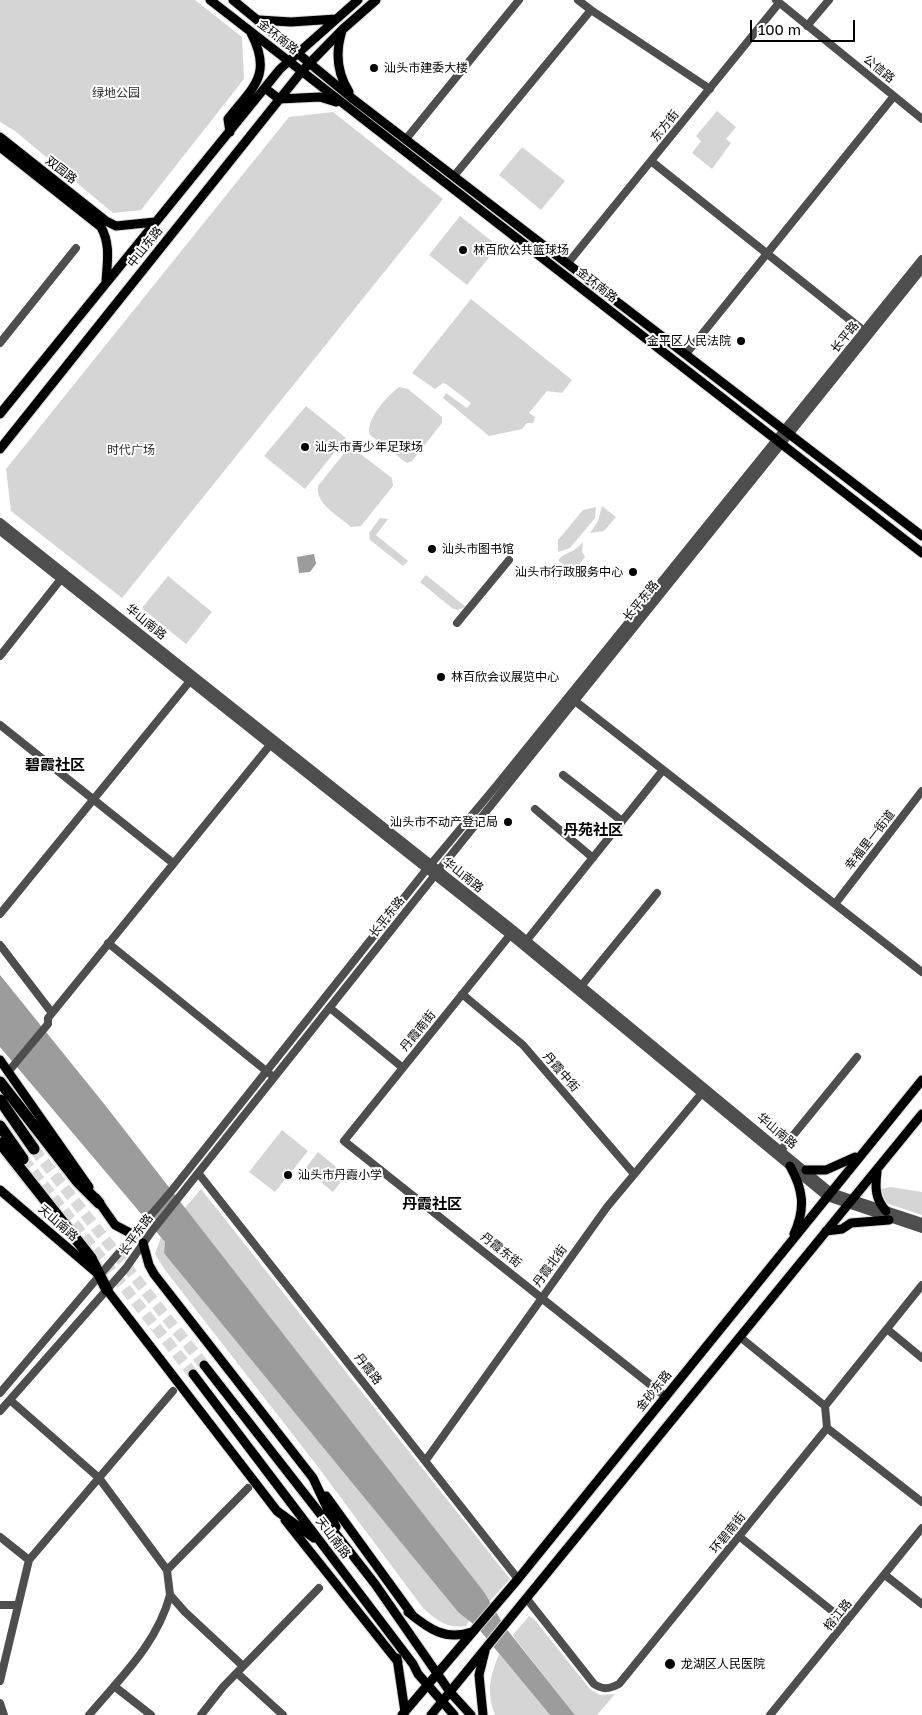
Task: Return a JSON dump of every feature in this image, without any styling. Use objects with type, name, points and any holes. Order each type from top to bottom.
[{"type":"highway","points":[[0,1082],[78,1182],[100,1203]]},
{"type":"highway","points":[[0,1100],[34,1149]]},
{"type":"highway","points":[[0,1126],[23,1159]]},
{"type":"highway","points":[[1,1148],[91,1258],[106,1290]]},
{"type":"main road","name":"金环南路","points":[[210,0],[922,553]]},
{"type":"main road","name":"金环南路","points":[[232,0],[259,20],[353,99],[922,536]]},
{"type":"main road","name":"中山东路","points":[[0,414],[154,222],[288,61],[358,0]]},
{"type":"main road","name":"中山东路","points":[[0,449],[302,71],[343,29],[376,0]]},
{"type":"main road","points":[[259,20],[291,22],[336,19]]},
{"type":"main road","points":[[343,29],[337,46],[340,77],[353,99]]},
{"type":"main road","points":[[230,132],[228,119],[258,82],[261,71],[257,46],[250,30]]},
{"type":"main road","points":[[265,88],[279,99],[320,97],[348,107]]},
{"type":"main road","name":"双园路","points":[[0,138],[103,224]]},
{"type":"main road","name":"双园路","points":[[0,148],[103,224]]},
{"type":"main road","points":[[106,282],[108,250],[103,224],[116,226],[154,222]]},
{"type":"main road","points":[[0,1060],[10,1069],[115,1225],[134,1235]]},
{"type":"main road","name":"金砂东路","points":[[404,1713],[498,1604],[922,1080]]},
{"type":"main road","points":[[431,1715],[826,1231],[877,1172],[922,1114]]},
{"type":"main road","points":[[806,1170],[826,1170],[840,1166],[864,1152]]},
{"type":"main road","points":[[789,1244],[797,1228],[801,1196],[800,1183],[790,1166]]},
{"type":"main road","points":[[826,1231],[842,1229],[851,1223],[887,1215],[879,1203],[876,1194],[877,1172]]},
{"type":"main road","name":"天山南路","points":[[0,1190],[99,1275]]},
{"type":"main road","name":"天山南路","points":[[143,1243],[149,1265],[154,1274],[313,1478],[413,1616]]},
{"type":"main road","points":[[106,1290],[398,1662]]},
{"type":"main road","name":"天山南路","points":[[204,1365],[375,1584],[450,1692],[472,1715]]},
{"type":"main road","name":"天山南路","points":[[193,1374],[427,1685],[454,1715]]},
{"type":"main road","name":"天山南路","points":[[313,1478],[344,1543]]},
{"type":"main road","points":[[278,1510],[324,1546]]},
{"type":"main road","points":[[375,1584],[413,1616],[436,1632],[447,1636],[460,1636],[475,1631]]},
{"type":"main road","points":[[390,1634],[398,1662],[404,1713]]},
{"type":"main road","points":[[483,1715],[479,1674],[487,1648]]},
{"type":"street","points":[[406,140],[518,0]]},
{"type":"street","points":[[578,0],[710,89]]},
{"type":"street","points":[[807,26],[829,0]]},
{"type":"street","name":"公信路","points":[[777,1],[922,119]]},
{"type":"street","name":"东方街","points":[[568,263],[710,89],[777,1]]},
{"type":"street","points":[[454,176],[591,10]]},
{"type":"street","points":[[686,354],[894,96]]},
{"type":"street","points":[[651,161],[864,331]]},
{"type":"street","points":[[0,342],[76,248]]},
{"type":"street","name":"长平路","points":[[788,432],[864,331],[922,259]]},
{"type":"street","name":"长平路","points":[[788,432],[922,269]]},
{"type":"street","name":"长平东路","points":[[0,1393],[173,1189],[429,867],[788,432]]},
{"type":"street","name":"长平东路","points":[[0,1411],[136,1255],[152,1231],[779,442]]},
{"type":"street","name":"华山南路","points":[[0,522],[429,867],[790,1166],[829,1194],[922,1229]]},
{"type":"street","name":"华山南路","points":[[0,532],[270,745],[429,867]]},
{"type":"street","points":[[457,623],[509,560]]},
{"type":"street","points":[[0,656],[61,579]]},
{"type":"street","points":[[0,914],[190,681]]},
{"type":"street","points":[[575,701],[922,972]]},
{"type":"street","points":[[0,725],[173,863]]},
{"type":"street","points":[[10,1069],[48,1024],[48,1018],[52,1013],[270,745]]},
{"type":"street","points":[[527,940],[663,770]]},
{"type":"street","points":[[563,774],[622,822]]},
{"type":"street","name":"幸福里一街道","points":[[835,904],[922,791]]},
{"type":"street","points":[[535,809],[593,858]]},
{"type":"street","name":"华山南路","points":[[436,873],[527,940],[782,1149],[829,1194]]},
{"type":"street","points":[[582,985],[657,893]]},
{"type":"street","name":"丹霞南街","points":[[344,1141],[510,935]]},
{"type":"street","points":[[0,944],[52,1013]]},
{"type":"street","points":[[108,944],[274,1077]]},
{"type":"street","name":"丹霞中街","points":[[462,994],[523,1045],[634,1174]]},
{"type":"street","points":[[330,1008],[403,1068]]},
{"type":"street","points":[[782,1149],[857,1057]]},
{"type":"street","name":"丹霞北街","points":[[426,1460],[607,1207],[702,1092]]},
{"type":"street","name":"丹霞东街","points":[[344,1141],[666,1397]]},
{"type":"street","name":"丹霞路","points":[[199,1174],[518,1579]]},
{"type":"street","name":"华山南路","points":[[887,1215],[922,1222]]},
{"type":"street","points":[[922,1284],[825,1406],[827,1428],[922,1502]]},
{"type":"street","points":[[886,1329],[922,1358]]},
{"type":"street","points":[[740,1338],[825,1406]]},
{"type":"street","points":[[0,1681],[29,1560],[173,1391]]},
{"type":"street","points":[[10,1400],[99,1478],[167,1570],[170,1595],[164,1618],[150,1643],[89,1715]]},
{"type":"street","name":"环碧南街","points":[[527,1599],[594,1684],[601,1688],[610,1689],[619,1684],[827,1428]]},
{"type":"street","points":[[167,1570],[248,1488]]},
{"type":"street","name":"榕江路","points":[[770,1715],[922,1528]]},
{"type":"street","points":[[0,1537],[29,1560]]},
{"type":"street","points":[[740,1537],[846,1622]]},
{"type":"street","points":[[885,1575],[922,1604]]},
{"type":"street","points":[[201,1715],[243,1666],[319,1588]]},
{"type":"street","points":[[170,1595],[185,1612],[243,1666]]},
{"type":"street","points":[[0,1605],[18,1606]]},
{"type":"street","points":[[237,1673],[283,1715]]},
{"type":"street","points":[[114,1686],[151,1715]]},
{"type":"street","points":[[0,1702],[4,1715]]},
{"type":"green space","name":"绿地公园","points":[[0,0],[195,0],[242,37],[244,79],[141,210],[113,213],[15,131],[0,122]]},
{"type":"green space","points":[[717,111],[736,127],[726,139],[731,143],[712,169],[692,153],[701,141],[696,136]]},
{"type":"green space","name":"时代广场","points":[[333,112],[443,199],[122,598],[11,511],[6,469],[289,117]]},
{"type":"green space","points":[[522,147],[565,181],[541,210],[499,175]]},
{"type":"green space","name":"林百欣公共篮球场","points":[[460,216],[498,246],[467,285],[429,255]]},
{"type":"green space","points":[[471,299],[572,380],[562,393],[547,391],[529,413],[535,417],[533,423],[527,423],[522,429],[489,436],[443,398],[446,393],[467,408],[471,403],[446,384],[443,383],[435,389],[412,373]]},
{"type":"green space","points":[[399,387],[408,389],[442,417],[442,423],[412,461],[407,463],[370,435],[369,429],[370,423],[378,409]]},
{"type":"green space","name":"汕头市青少年足球场","points":[[306,406],[346,438],[305,489],[264,456]]},
{"type":"green space","points":[[354,449],[392,478],[393,486],[361,526],[351,527],[324,504],[318,492],[318,486],[345,452]]},
{"type":"green space","points":[[602,506],[616,517],[604,531],[590,533],[598,521]]},
{"type":"green space","points":[[596,507],[595,518],[570,548],[558,552],[558,540],[583,510]]},
{"type":"green space","points":[[380,518],[388,519],[376,535],[408,561],[403,566],[370,540],[369,533]]},
{"type":"green space","points":[[583,542],[582,552],[585,557],[573,572],[558,560]]},
{"type":"green space","points":[[426,575],[466,607],[457,610],[452,608],[420,582]]},
{"type":"green space","points":[[168,576],[212,612],[186,644],[142,608]]},
{"type":"green space","points":[[282,1130],[308,1151],[275,1192],[249,1172]]},
{"type":"green space","points":[[318,1152],[346,1175],[333,1192],[305,1169]]},
{"type":"green space","points":[[891,1187],[922,1192],[922,1215],[886,1203],[881,1189]]},
{"type":"green space","points":[[201,1189],[510,1579],[489,1602],[184,1209]]},
{"type":"green space","points":[[161,1237],[165,1242],[164,1253],[167,1257],[458,1612],[470,1620],[466,1626],[459,1627],[442,1623],[423,1608],[315,1463],[165,1270],[155,1254]]},
{"type":"green space","points":[[529,1616],[534,1619],[590,1689],[600,1695],[615,1694],[597,1715],[575,1715],[516,1640],[513,1635]]},
{"type":"green space","points":[[499,1654],[550,1715],[495,1715],[492,1706],[490,1684]]},
{"type":"shaded area","points":[[314,554],[316,564],[310,572],[299,573],[297,557]]},
{"type":"shaded area","points":[[0,975],[105,1105],[484,1592],[505,1627],[575,1715],[550,1715],[477,1627],[458,1612],[167,1257],[164,1253],[165,1242],[0,1047]]},
{"type":"tunnel","points":[[34,1149],[204,1365]]},
{"type":"tunnel","points":[[23,1159],[193,1374]]},
{"type":"place","name":"汕头市建委大楼","points":[[374,68]]},
{"type":"place","name":"林百欣公共篮球场","points":[[463,250]]},
{"type":"place","name":"金平区人民法院","points":[[741,341]]},
{"type":"place","name":"汕头市青少年足球场","points":[[305,447]]},
{"type":"place","name":"汕头市图书馆","points":[[432,549]]},
{"type":"place","name":"汕头市行政服务中心","points":[[633,572]]},
{"type":"place","name":"林百欣会议展览中心","points":[[441,677]]},
{"type":"place","name":"汕头市不动产登记局","points":[[508,822]]},
{"type":"place","name":"汕头市丹霞小学","points":[[288,1175]]},
{"type":"place","name":"龙湖区人民医院","points":[[670,1664]]},
{"type":"district","name":"碧霞社区","points":[[55,765]]},
{"type":"district","name":"丹苑社区","points":[[593,830]]},
{"type":"district","name":"丹霞社区","points":[[432,1204]]}]
